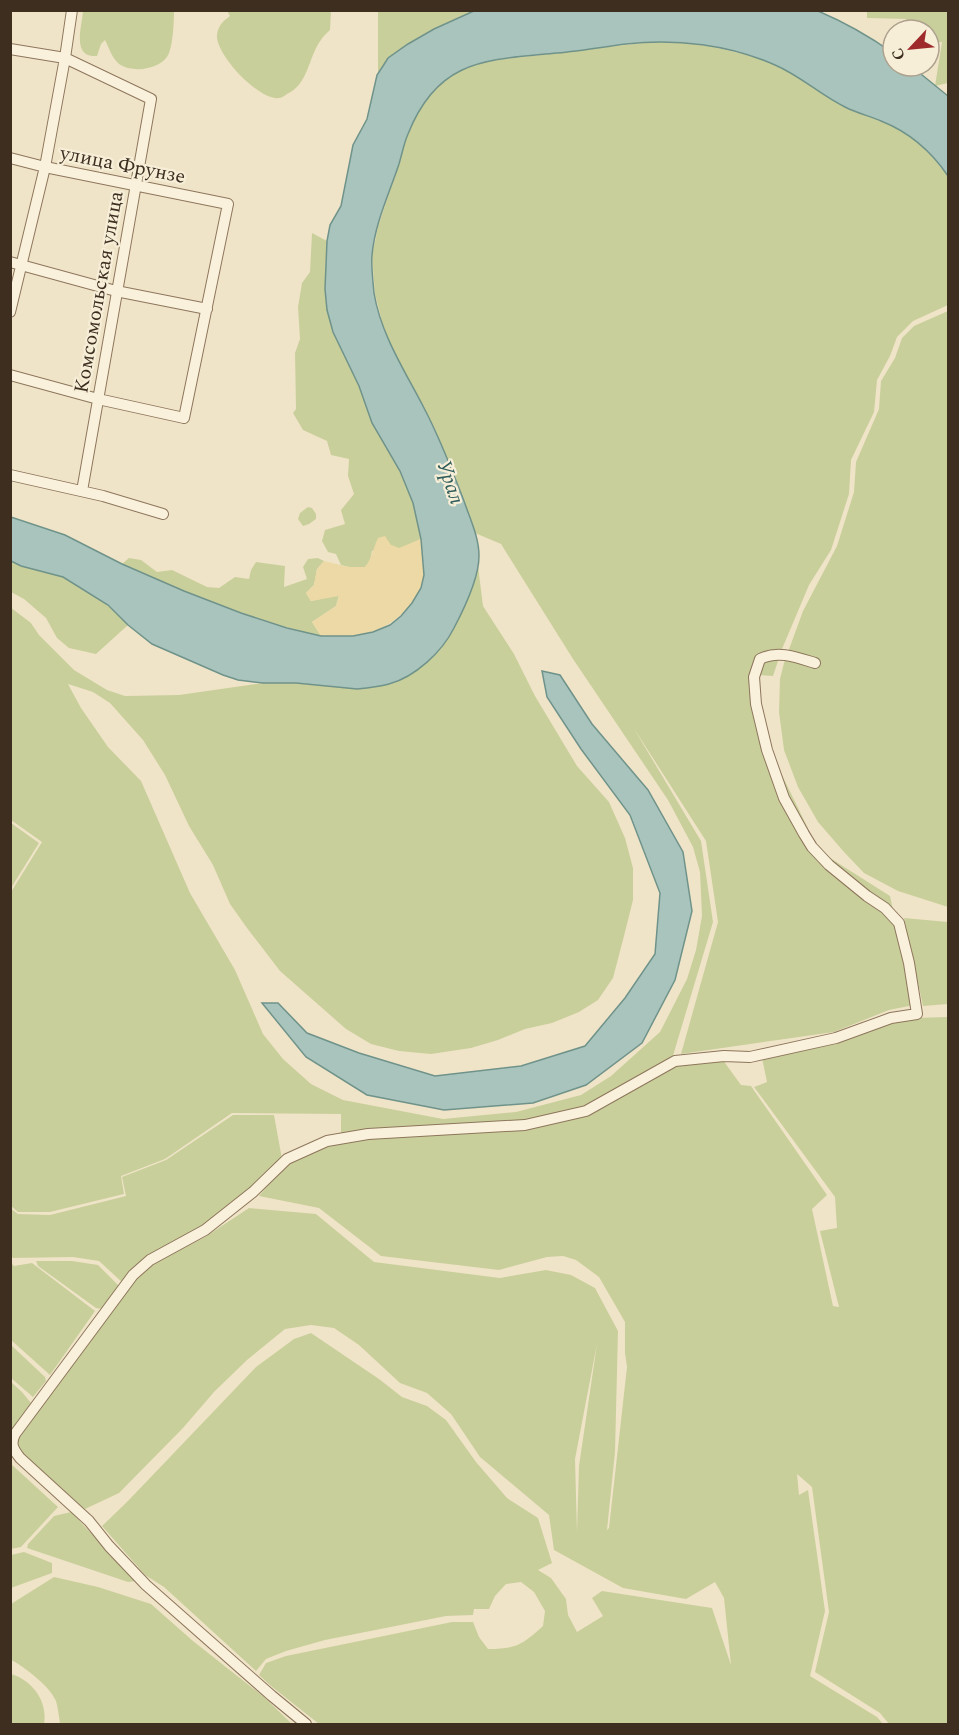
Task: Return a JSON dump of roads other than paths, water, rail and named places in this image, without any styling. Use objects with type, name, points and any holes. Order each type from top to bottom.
[{"type":"street","points":[[10,312],[16,263],[45,167],[72,10]]},
{"type":"street","points":[[10,49],[65,58]]},
{"type":"street","name":"Комсомольская улица","points":[[65,58],[151,99],[82,491]]},
{"type":"street","name":"улица Фрунзе","points":[[10,158],[228,204],[207,309]]},
{"type":"street","points":[[10,375],[98,399],[184,418],[207,309],[116,291],[16,263]]},
{"type":"street","points":[[10,476],[82,491],[163,514]]},
{"type":"street","points":[[306,1725],[146,1584],[109,1546],[89,1521],[20,1458],[12,1444],[15,1434],[133,1275],[150,1260],[205,1230],[253,1192],[287,1159],[327,1141],[368,1134],[525,1125],[586,1111],[675,1061],[724,1056],[750,1057],[836,1038],[891,1018],[917,1014],[909,963],[899,923],[885,908],[844,879],[812,847],[794,818],[766,750],[756,704],[754,677],[760,659],[772,654],[794,656],[815,663]]},
{"type":"water","name":"Урал","points":[[476,10],[818,11],[881,45],[881,78],[926,78],[948,96],[948,176],[927,151],[901,131],[845,107],[775,65],[740,52],[721,48],[664,42],[626,44],[508,58],[467,68],[450,77],[434,90],[420,109],[407,137],[379,220],[374,243],[372,274],[377,308],[382,323],[394,352],[441,442],[474,528],[479,556],[470,593],[454,628],[442,646],[418,670],[399,681],[357,689],[238,680],[152,644],[108,605],[63,577],[21,566],[11,561],[11,517],[65,535],[122,564],[184,591],[287,628],[321,636],[353,636],[373,632],[390,625],[401,616],[421,588],[424,575],[421,539],[413,503],[400,471],[372,423],[359,386],[333,332],[327,310],[325,289],[327,241],[330,225],[341,206],[353,145],[367,119],[377,75],[388,58],[434,29]]},
{"type":"water","points":[[542,671],[560,675],[592,724],[648,790],[683,852],[692,911],[675,980],[642,1043],[586,1085],[533,1103],[444,1110],[367,1095],[306,1057],[262,1003],[278,1003],[307,1033],[359,1053],[435,1076],[521,1066],[585,1046],[625,998],[655,954],[660,893],[630,815],[581,749],[547,697]]}]
